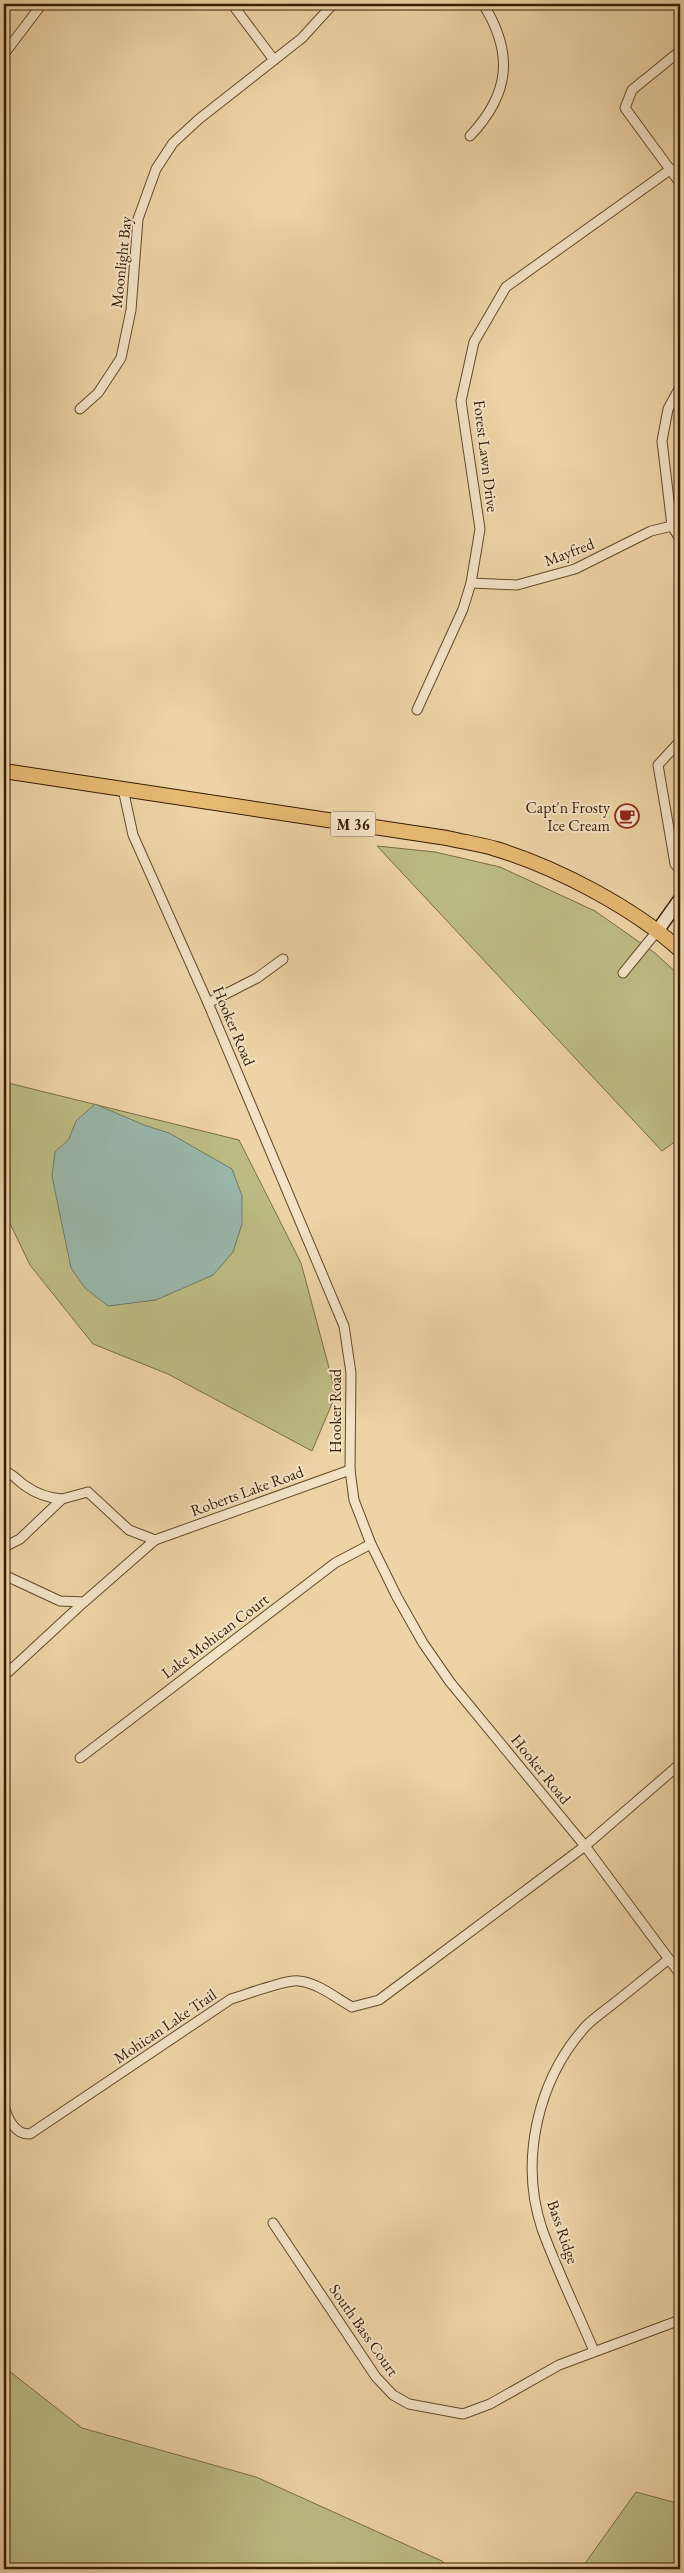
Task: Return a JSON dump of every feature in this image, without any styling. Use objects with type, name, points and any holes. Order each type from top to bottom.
[{"type":"main road","name":"M 36","points":[[4,772],[447,838],[496,849],[557,874],[608,899],[658,930],[680,950]]},
{"type":"main road","points":[[658,930],[680,899]]},
{"type":"street","points":[[4,54],[42,4]]},
{"type":"street","points":[[232,4],[274,60]]},
{"type":"street","name":"Moonlight Bay","points":[[80,410],[98,393],[120,358],[131,310],[138,219],[156,170],[173,143],[199,119],[302,38],[333,4]]},
{"type":"street","points":[[470,136],[491,111],[504,81],[501,41],[494,22],[483,4]]},
{"type":"street","points":[[680,51],[632,90],[625,108],[680,183]]},
{"type":"street","name":"Forest Lawn Drive","points":[[417,710],[463,609],[472,583],[480,529],[461,401],[474,342],[506,287],[671,170]]},
{"type":"street","points":[[680,387],[668,409],[662,441],[672,526],[680,539]]},
{"type":"street","name":"Mayfred","points":[[472,583],[517,585],[567,571],[651,531],[672,526]]},
{"type":"street","points":[[680,741],[658,765],[675,864],[680,870]]},
{"type":"street","name":"Hooker Road","points":[[123,789],[133,835],[208,1003],[344,1326],[351,1373],[350,1470],[354,1500],[371,1544],[424,1643],[450,1682],[585,1846],[680,1974]]},
{"type":"street","points":[[623,973],[658,930]]},
{"type":"street","points":[[208,1003],[257,978],[283,959]]},
{"type":"street","name":"Roberts Lake Road","points":[[4,1676],[155,1540],[350,1470]]},
{"type":"street","points":[[4,1471],[9,1472],[33,1491],[44,1496],[62,1499],[88,1492],[129,1530],[155,1540]]},
{"type":"street","points":[[4,1547],[20,1539],[62,1499]]},
{"type":"street","name":"Lake Mohican Court","points":[[80,1758],[336,1563],[371,1544]]},
{"type":"street","points":[[4,1575],[60,1600],[84,1602]]},
{"type":"street","points":[[585,1846],[680,1764]]},
{"type":"street","name":"Mohican Lake Trail","points":[[4,2105],[15,2129],[23,2134],[30,2134],[231,1999],[298,1980],[319,1988],[352,2007],[380,2000],[585,1846]]},
{"type":"street","name":"Bass Ridge","points":[[594,2351],[542,2228],[536,2200],[532,2163],[535,2132],[549,2086],[558,2066],[587,2025],[669,1959]]},
{"type":"street","name":"South Bass Court","points":[[273,2223],[376,2377],[393,2394],[408,2404],[463,2414],[490,2404],[559,2365],[680,2320]]},
{"type":"shaded area","points":[[377,846],[435,852],[500,867],[595,911],[655,953],[680,976],[680,1138],[662,1151]]},
{"type":"shaded area","points":[[4,1082],[239,1140],[301,1263],[336,1394],[312,1451],[168,1374],[93,1344],[30,1265],[4,1211]]},
{"type":"shaded area","points":[[95,1104],[144,1125],[169,1133],[232,1169],[242,1196],[242,1224],[233,1252],[213,1275],[156,1300],[108,1306],[85,1288],[71,1268],[52,1176],[55,1152],[69,1139],[76,1121]]},
{"type":"shaded area","points":[[4,2367],[82,2428],[256,2477],[442,2561],[450,2569],[4,2569]]},
{"type":"shaded area","points":[[636,2492],[680,2504],[680,2569],[581,2569]]},
{"type":"place","name":"Capt'n Frosty Ice Cream","points":[[627,816]]}]
